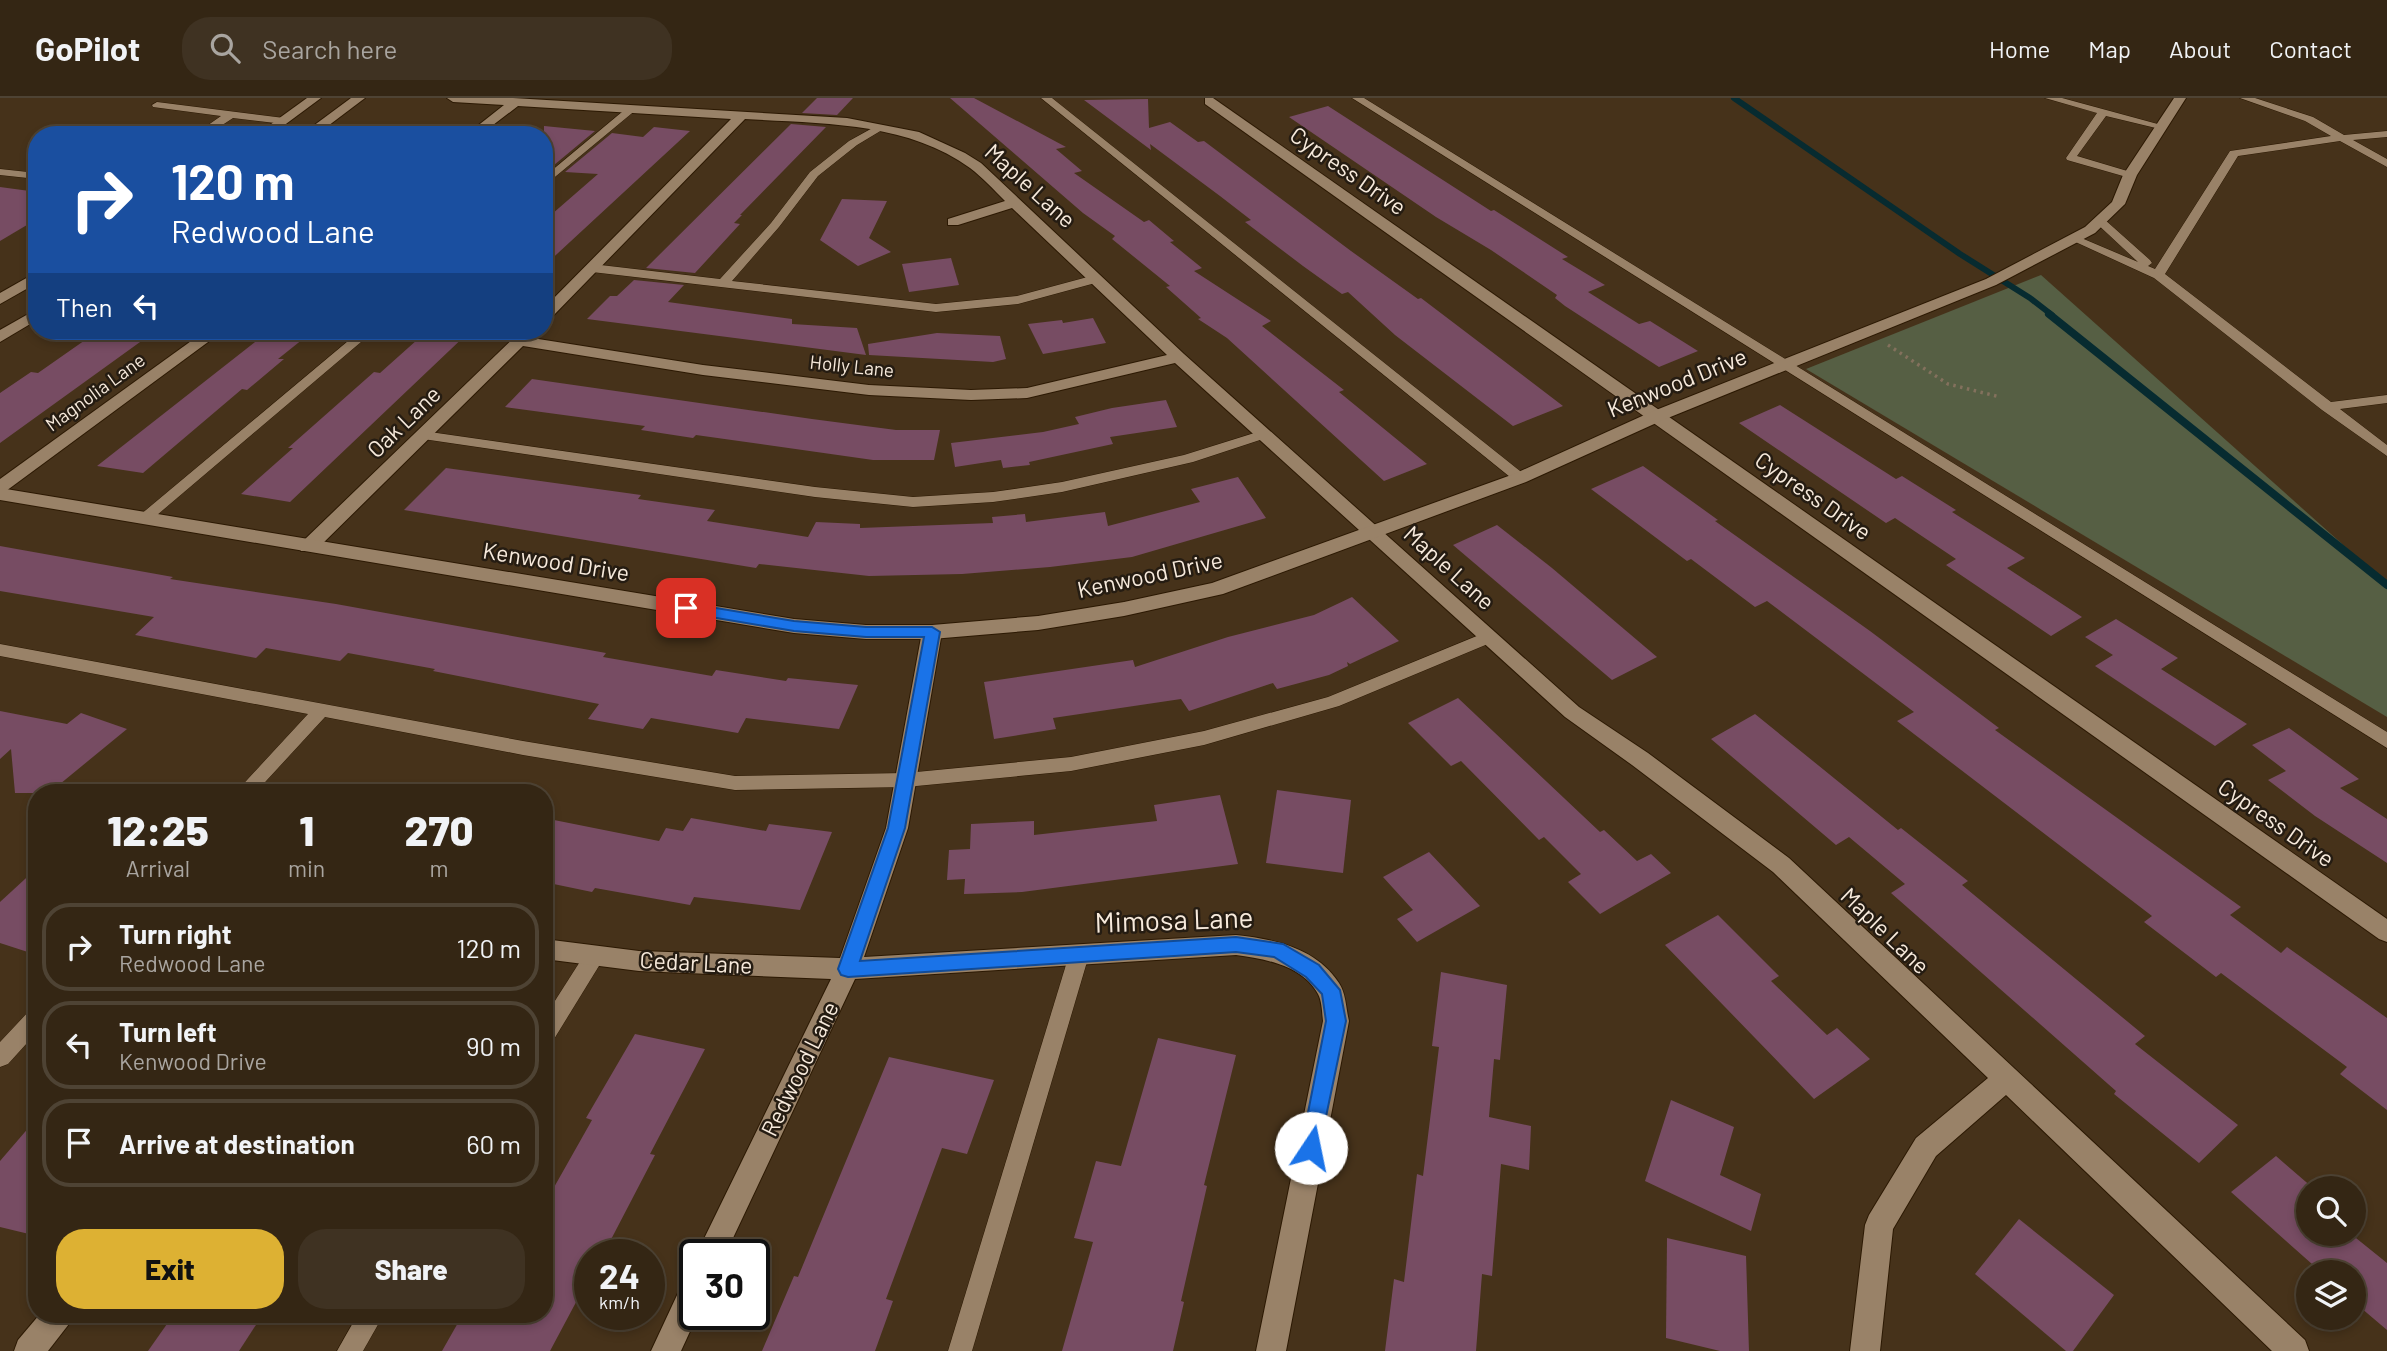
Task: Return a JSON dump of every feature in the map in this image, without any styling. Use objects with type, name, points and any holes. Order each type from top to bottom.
[{"type":"street","points":[[276,126],[315,98]]},
{"type":"street","points":[[320,126],[359,98]]},
{"type":"street","name":"Maple Lane","points":[[453,98],[742,115],[882,127],[915,135],[975,166],[1178,357],[1572,712],[1640,759],[1781,865],[2294,1351]]},
{"type":"street","name":"Kenwood Drive","points":[[0,494],[794,626],[866,632],[932,632],[1038,623],[1124,609],[1216,589],[1520,478],[1657,416],[1950,299],[2024,266],[2075,239],[2118,204],[2130,175],[2180,98]]},
{"type":"street","name":"Cypress Drive","points":[[1209,101],[2387,932]]},
{"type":"street","points":[[484,126],[514,103]]},
{"type":"street","points":[[553,308],[742,115]]},
{"type":"street","points":[[953,222],[1013,203]]},
{"type":"street","points":[[0,300],[28,282]]},
{"type":"street","points":[[4,335],[28,309]]},
{"type":"street","points":[[4,335],[28,319]]},
{"type":"street","name":"Magnolia Lane","points":[[0,487],[203,340]]},
{"type":"street","name":"Oak Lane","points":[[308,547],[522,340]]},
{"type":"street","name":"Holly Lane","points":[[547,340],[703,370],[869,390],[971,396],[1027,394],[1178,357]]},
{"type":"street","name":"Redwood Lane","points":[[718,1239],[848,969],[897,828],[932,632]]},
{"type":"street","name":"Mimosa Lane","points":[[848,969],[1236,945],[1277,950],[1312,971],[1330,990],[1336,1021],[1271,1351]]},
{"type":"street","name":"Cedar Lane","points":[[553,950],[639,961],[848,969]]},
{"type":"street","points":[[1865,1351],[1879,1225],[1926,1147],[2005,1079]]},
{"type":"street","points":[[29,1351],[51,1323]]},
{"type":"street","points":[[666,1351],[679,1323]]},
{"type":"lane","points":[[1046,98],[1520,478]]},
{"type":"lane","points":[[1357,98],[2387,741]]},
{"type":"lane","points":[[2050,98],[2160,126]]},
{"type":"lane","points":[[2245,98],[2269,101],[2309,119],[2387,164]]},
{"type":"lane","points":[[158,105],[284,121]]},
{"type":"lane","points":[[553,175],[632,109]]},
{"type":"lane","points":[[2103,111],[2071,158],[2130,175]]},
{"type":"lane","points":[[213,126],[232,114]]},
{"type":"lane","points":[[723,283],[775,225],[814,174],[853,143],[882,127]]},
{"type":"lane","points":[[2158,275],[2234,153],[2387,134]]},
{"type":"lane","points":[[2,172],[28,175]]},
{"type":"lane","points":[[2101,220],[2158,275],[2387,452]]},
{"type":"lane","points":[[2075,239],[2158,275]]},
{"type":"lane","points":[[592,268],[936,308],[1018,300],[1096,279]]},
{"type":"lane","points":[[145,519],[357,340]]},
{"type":"lane","points":[[2327,407],[2387,399]]},
{"type":"lane","points":[[423,435],[815,492],[913,502],[993,497],[1062,487],[1188,459],[1264,434]]},
{"type":"lane","points":[[0,650],[321,711],[735,783],[906,780],[1071,764],[1204,738],[1333,702],[1489,637]]},
{"type":"lane","points":[[252,784],[321,711]]},
{"type":"lane","points":[[553,1023],[595,955]]},
{"type":"lane","points":[[960,1351],[1079,955]]},
{"type":"lane","points":[[0,1058],[28,1027]]},
{"type":"lane","points":[[349,1351],[366,1323]]},
{"type":"path","points":[[1884,343],[1948,384],[2000,397]]},
{"type":"green space","points":[[2041,275],[2387,584],[2387,717],[1806,369]]},
{"type":"building","points":[[817,98],[853,98],[837,115],[802,113]]},
{"type":"building","points":[[950,98],[974,98],[1066,147],[1056,149],[1082,171],[1074,173],[1144,222],[1149,220],[1174,241],[1170,242],[1202,268],[1194,271],[1271,321],[1262,326],[1344,390],[1339,392],[1427,464],[1384,481],[1227,338],[1198,319],[1201,318],[1166,287],[1170,286],[1112,239],[1115,236],[1083,213]]},
{"type":"building","points":[[1148,99],[1149,128],[1170,122],[1198,142],[1204,141],[1351,251],[1418,299],[1421,298],[1563,406],[1513,426],[1395,335],[1348,292],[1342,294],[1303,266],[1245,222],[1251,220],[1220,196],[1150,144],[1151,150],[1084,100]]},
{"type":"building","points":[[1328,106],[1568,257],[1562,259],[1605,285],[1588,292],[1639,324],[1650,321],[1698,351],[1659,367],[1565,306],[1555,298],[1557,295],[1491,250],[1436,217],[1289,117]]},
{"type":"building","points":[[791,124],[826,127],[740,215],[734,223],[740,224],[695,273],[646,268]]},
{"type":"building","points":[[553,127],[595,131],[553,166]]},
{"type":"building","points":[[654,127],[690,131],[553,258],[553,213],[598,174],[565,172],[612,133],[643,137]]},
{"type":"building","points":[[0,187],[28,191],[28,224],[0,241]]},
{"type":"building","points":[[842,199],[887,201],[869,238],[891,252],[858,266],[820,240]]},
{"type":"building","points":[[951,258],[959,285],[909,292],[902,264]]},
{"type":"building","points":[[634,280],[684,285],[668,302],[792,319],[792,324],[857,328],[866,355],[587,319],[610,296],[617,296]]},
{"type":"building","points":[[1093,318],[1106,343],[1043,354],[1028,324],[1062,320],[1063,323]]},
{"type":"building","points":[[937,333],[1000,336],[1006,359],[993,362],[869,355],[868,344]]},
{"type":"building","points":[[85,340],[143,340],[0,443],[0,393],[31,372],[38,373]]},
{"type":"building","points":[[258,340],[302,340],[247,390],[242,389],[143,473],[97,466]]},
{"type":"building","points":[[417,340],[461,340],[290,502],[241,494],[293,448],[288,448],[374,372],[380,373]]},
{"type":"building","points":[[532,379],[896,430],[940,430],[934,460],[873,460],[696,435],[693,438],[641,430],[645,426],[505,407]]},
{"type":"building","points":[[1166,400],[1177,427],[1110,437],[1113,444],[1029,462],[1030,465],[1003,468],[1001,460],[955,467],[951,443],[1043,432],[1079,424],[1075,417]]},
{"type":"building","points":[[1780,405],[1896,479],[1902,476],[1956,510],[1952,512],[2025,558],[2007,568],[2082,617],[2051,636],[1946,565],[1956,559],[1895,518],[1886,523],[1739,423]]},
{"type":"building","points":[[1643,466],[1999,728],[1995,730],[2241,907],[2230,915],[2281,953],[2287,947],[2387,1018],[2387,1110],[2340,1074],[2347,1067],[2221,973],[2216,977],[2144,922],[2152,916],[1897,721],[1914,712],[1767,601],[1755,607],[1691,559],[1687,561],[1591,489]]},
{"type":"building","points":[[446,468],[641,495],[638,499],[715,510],[707,521],[808,537],[816,522],[860,524],[860,528],[993,523],[992,517],[1025,514],[1026,522],[1105,512],[1108,526],[1200,502],[1191,489],[1238,477],[1266,518],[1132,557],[962,574],[869,576],[759,564],[756,568],[404,510]]},
{"type":"building","points":[[1497,525],[1657,657],[1612,680],[1453,545]]},
{"type":"building","points":[[0,546],[173,577],[170,579],[336,604],[606,653],[603,657],[712,676],[716,670],[786,681],[788,678],[858,685],[839,729],[746,718],[738,733],[651,718],[643,729],[588,719],[599,704],[433,671],[435,669],[348,653],[340,661],[266,648],[256,658],[135,635],[154,617],[0,591]]},
{"type":"building","points":[[1352,597],[1399,641],[1350,664],[1347,662],[1348,666],[1329,675],[1277,689],[1273,683],[1189,711],[1181,699],[1053,718],[1056,729],[994,739],[984,682],[1133,660],[1135,667],[1228,637],[1314,615]]},
{"type":"building","points":[[2116,619],[2178,658],[2161,669],[2247,724],[2215,746],[2095,666],[2113,655],[2085,637]]},
{"type":"building","points":[[1458,698],[1600,832],[1604,830],[1637,861],[1651,854],[1671,873],[1600,914],[1568,882],[1581,874],[1544,837],[1539,840],[1461,761],[1451,766],[1408,723]]},
{"type":"building","points":[[0,711],[67,724],[81,713],[127,729],[60,784],[28,784],[28,793],[15,793],[11,749],[0,759]]},
{"type":"building","points":[[1755,714],[1898,830],[1901,828],[1968,881],[1962,885],[2145,1036],[2135,1044],[2238,1125],[2199,1163],[2114,1094],[2116,1091],[1891,893],[1905,884],[1849,837],[1836,845],[1711,739]]},
{"type":"building","points":[[2289,728],[2359,779],[2340,788],[2387,819],[2387,863],[2315,816],[2268,780],[2286,771],[2252,745]]},
{"type":"building","points":[[1277,790],[1351,800],[1343,873],[1266,863]]},
{"type":"building","points":[[1220,795],[1238,864],[1022,892],[964,894],[965,879],[947,880],[949,850],[970,849],[971,824],[1034,821],[1034,835],[1157,821],[1154,805]]},
{"type":"building","points":[[691,818],[766,831],[769,824],[832,832],[800,910],[694,897],[690,905],[595,888],[592,892],[553,884],[553,820],[659,841],[666,828],[683,831]]},
{"type":"building","points":[[1429,852],[1480,906],[1417,942],[1397,919],[1413,910],[1383,877]]},
{"type":"building","points":[[28,876],[28,952],[0,943],[0,902]]},
{"type":"building","points":[[1718,915],[1779,976],[1771,981],[1827,1035],[1837,1028],[1870,1059],[1814,1099],[1665,945]]},
{"type":"building","points":[[1441,972],[1507,985],[1500,1060],[1494,1059],[1489,1117],[1531,1126],[1529,1170],[1501,1164],[1492,1276],[1482,1274],[1476,1351],[1385,1351],[1394,1279],[1404,1282],[1417,1174],[1423,1176],[1439,1047],[1432,1046]]},
{"type":"building","points":[[635,1034],[705,1049],[650,1154],[655,1155],[611,1239],[574,1239],[574,1306],[550,1351],[442,1351],[458,1323],[553,1323],[553,1189],[592,1120],[586,1118]]},
{"type":"building","points":[[1158,1038],[1236,1055],[1204,1185],[1207,1186],[1181,1301],[1184,1302],[1173,1351],[1062,1351],[1093,1242],[1074,1238],[1096,1161],[1121,1166]]},
{"type":"building","points":[[889,1057],[994,1080],[967,1154],[942,1148],[886,1299],[893,1301],[875,1351],[762,1351],[794,1276],[798,1277]]},
{"type":"building","points":[[1671,1100],[1734,1127],[1720,1175],[1761,1194],[1751,1231],[1645,1181]]},
{"type":"building","points":[[28,1128],[28,1234],[0,1227],[0,1161]]},
{"type":"building","points":[[2276,1156],[2299,1176],[2296,1176],[2296,1246],[2366,1246],[2387,1263],[2387,1330],[2366,1312],[2366,1260],[2308,1260],[2231,1192]]},
{"type":"building","points":[[2019,1219],[2114,1295],[2073,1351],[2066,1351],[1975,1274]]},
{"type":"building","points":[[1667,1238],[1746,1256],[1749,1351],[1720,1351],[1666,1338]]},
{"type":"building","points":[[168,1323],[257,1323],[239,1351],[148,1351]]},
{"type":"waterway","points":[[1734,98],[2052,315]]},
{"type":"waterway","points":[[2049,314],[2387,585]]},
{"type":"route","points":[[686,608],[794,626],[866,632],[932,632],[897,828],[848,969],[1236,945],[1277,950],[1312,971],[1330,990],[1336,1021],[1311,1148]]}]
